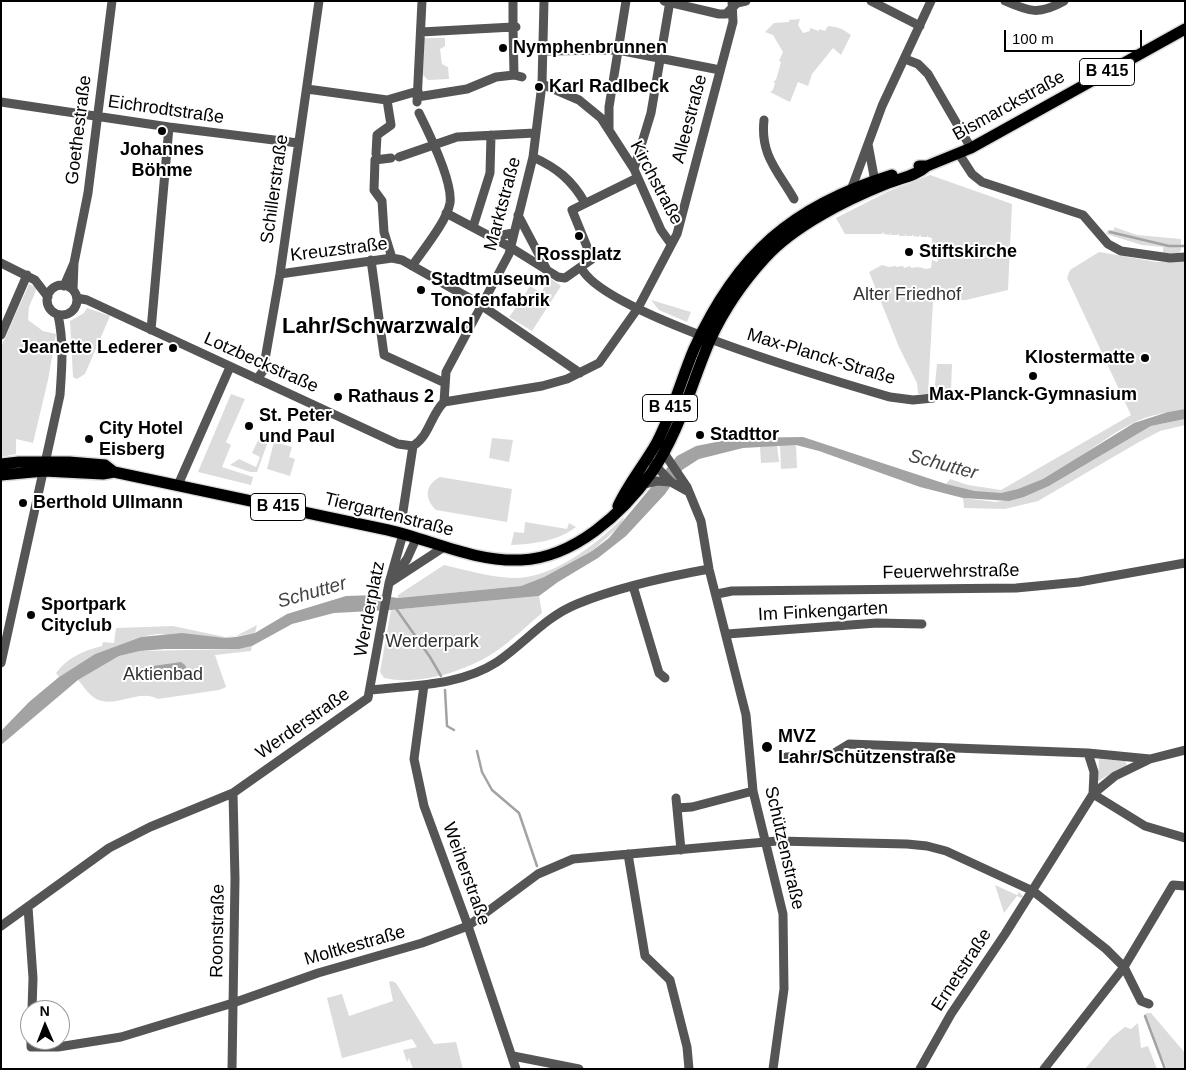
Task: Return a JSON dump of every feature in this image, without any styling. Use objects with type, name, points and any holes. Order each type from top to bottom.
[{"type":"main road","name":"Bismarckstraße","points":[[873,184],[920,166],[927,166],[959,154],[1185,29]]},
{"type":"main road","name":"Tiergartenstraße","points":[[615,512],[656,444],[734,277],[764,243],[799,217],[851,190],[873,184]]},
{"type":"main road","name":"Tiergartenstraße","points":[[46,466],[103,474],[114,472],[178,485],[402,534],[444,548],[489,558],[522,560],[548,555],[585,537],[628,502],[644,484],[664,454],[683,416],[706,337],[744,282],[774,248],[873,184]]},
{"type":"main road","name":"B 415","points":[[1,464],[46,466]]},
{"type":"main road","name":"B 415","points":[[1,475],[46,466]]},
{"type":"street","name":"Goethestraße","points":[[76,298],[74,263],[88,192],[112,1]]},
{"type":"street","name":"Schillerstraße","points":[[257,379],[263,371],[280,274],[319,1]]},
{"type":"street","points":[[417,96],[422,1]]},
{"type":"street","points":[[307,89],[387,100],[467,89],[496,76],[518,76],[513,1]]},
{"type":"street","name":"Marktstraße","points":[[444,402],[446,372],[509,254],[533,157],[542,84],[544,1]]},
{"type":"street","points":[[609,132],[609,108],[626,1]]},
{"type":"street","points":[[446,213],[510,247],[562,279],[581,267],[592,259],[572,210],[635,174],[651,113],[668,2],[726,14],[733,4],[746,1]]},
{"type":"street","points":[[871,1],[920,26]]},
{"type":"street","points":[[851,190],[861,168],[868,143],[931,1]]},
{"type":"street","points":[[1005,1],[1026,10],[1039,12],[1064,1]]},
{"type":"street","name":"Alleestraße","points":[[672,244],[677,234],[733,22],[733,4]]},
{"type":"street","points":[[421,32],[515,27]]},
{"type":"street","points":[[543,51],[618,50],[720,70]]},
{"type":"street","points":[[906,58],[918,64],[928,74],[971,148]]},
{"type":"street","name":"Kirchstraße","points":[[542,84],[579,100],[601,118],[635,174],[661,230],[672,244]]},
{"type":"street","points":[[376,154],[377,134],[390,125],[387,100]]},
{"type":"street","name":"Eichrodtstraße","points":[[1,102],[168,127],[298,143]]},
{"type":"street","points":[[412,266],[446,213],[450,201],[435,145],[419,113]]},
{"type":"street","points":[[764,120],[763,144],[770,160],[794,199]]},
{"type":"street","points":[[151,330],[168,127]]},
{"type":"street","points":[[392,258],[384,232],[382,201],[374,190],[375,160],[395,157],[457,137],[535,134]]},
{"type":"street","points":[[473,227],[490,173],[490,136]]},
{"type":"street","points":[[868,143],[873,184]]},
{"type":"street","points":[[959,154],[972,174],[982,182],[1083,215],[1108,244],[1121,251],[1170,258],[1184,257],[1185,248]]},
{"type":"street","points":[[533,157],[561,172],[575,187],[585,203]]},
{"type":"street","points":[[861,168],[873,184]]},
{"type":"street","points":[[518,215],[548,271]]},
{"type":"street","points":[[492,237],[514,233]]},
{"type":"street","points":[[402,518],[413,446],[424,439],[434,416],[444,402],[542,386],[580,374],[599,363],[638,308],[672,244]]},
{"type":"street","name":"Kreuzstraße","points":[[280,274],[392,258],[402,260],[482,305],[580,374]]},
{"type":"street","points":[[368,261],[384,356],[446,383]]},
{"type":"street","name":"Lotzbeckstraße","points":[[1,263],[35,280],[48,297],[51,310],[62,315],[60,395],[46,466],[4,633],[1,662]]},
{"type":"street","name":"Goethestraße","points":[[59,287],[74,263]]},
{"type":"street","points":[[581,267],[584,275],[612,296],[638,308]]},
{"type":"street","points":[[1,335],[27,275]]},
{"type":"street","name":"Lotzbeckstraße","points":[[35,280],[59,287],[76,298],[96,305],[398,444],[413,446]]},
{"type":"street","points":[[48,297],[59,287]]},
{"type":"street","points":[[62,315],[76,298]]},
{"type":"street","name":"Max-Planck-Straße","points":[[638,308],[706,337],[820,376],[890,397],[912,400],[933,398]]},
{"type":"street","points":[[178,485],[230,367]]},
{"type":"street","name":"Schützenstraße","points":[[664,454],[687,487],[701,521],[709,569],[717,594],[746,715],[753,791],[764,844],[778,890],[785,937],[783,1003],[773,1069]]},
{"type":"street","points":[[648,455],[655,467],[671,482],[689,492]]},
{"type":"street","points":[[644,484],[657,481],[671,482]]},
{"type":"street","name":"Werderplatz","points":[[371,690],[386,594],[402,534]]},
{"type":"street","points":[[389,583],[407,560],[416,539]]},
{"type":"street","points":[[389,583],[444,548]]},
{"type":"street","name":"Feuerwehrstraße","points":[[717,594],[732,591],[1016,588],[1079,582],[1185,563]]},
{"type":"street","name":"Werderstraße","points":[[1,926],[109,848],[150,828],[232,793],[364,701],[371,690],[457,680],[496,662],[552,616],[577,604],[634,586],[709,569]]},
{"type":"street","points":[[634,586],[659,672],[665,678]]},
{"type":"street","name":"Im Finkengarten","points":[[727,634],[877,623],[922,624]]},
{"type":"street","name":"Weiherstraße","points":[[424,685],[414,759],[424,806],[468,926],[516,1069]]},
{"type":"street","points":[[786,757],[831,755],[849,744],[1088,753],[1150,760]]},
{"type":"street","points":[[1093,794],[1115,776],[1150,760],[1185,750]]},
{"type":"street","points":[[1088,753],[1094,772],[1093,794]]},
{"type":"street","points":[[681,850],[677,803],[692,807],[753,791]]},
{"type":"street","name":"Roonstraße","points":[[232,793],[235,879],[232,1069]]},
{"type":"street","points":[[1093,794],[1145,826],[1185,838]]},
{"type":"street","name":"Ernetstraße","points":[[920,1069],[952,1014],[1033,891],[1093,794]]},
{"type":"street","name":"Moltkestraße","points":[[70,1045],[121,1037],[313,975],[422,943],[468,926],[538,874],[574,859],[764,844],[776,841],[842,841],[927,846],[946,851],[1033,891],[1106,949],[1124,967],[1145,1002]]},
{"type":"street","points":[[628,854],[644,956],[670,980],[686,1047],[689,1069]]},
{"type":"street","points":[[1044,1069],[1124,967],[1173,885],[1185,886]]},
{"type":"street","points":[[28,907],[33,978],[32,1000]]},
{"type":"street","points":[[513,1056],[579,1069]]},
{"type":"green space","points":[[800,19],[798,25],[803,33],[810,31],[810,28],[825,31],[828,26],[839,28],[851,35],[841,55],[833,48],[812,74],[808,86],[798,82],[790,102],[770,92],[773,90],[775,83],[773,82],[776,80],[781,62],[779,61],[783,52],[773,35],[765,32],[774,23]]},
{"type":"green space","points":[[424,38],[445,38],[445,46],[440,49],[442,64],[448,67],[449,79],[428,80],[423,75]]},
{"type":"green space","name":"Alter Friedhof","points":[[930,175],[1012,204],[1008,290],[966,300],[933,301],[928,394],[918,394],[917,383],[899,347],[869,272],[882,265],[889,267],[903,266],[904,268],[910,266],[911,268],[918,267],[919,269],[919,267],[931,268],[932,260],[937,262],[940,256],[943,257],[941,255],[943,249],[940,249],[938,243],[932,245],[932,238],[928,237],[928,235],[927,237],[921,237],[920,234],[919,237],[912,234],[912,236],[906,236],[906,233],[905,236],[899,236],[899,233],[898,235],[891,235],[890,232],[890,235],[883,232],[882,234],[845,234],[836,218],[887,192]]},
{"type":"green space","points":[[1114,227],[1137,235],[1181,239],[1181,250],[1179,253],[1163,254],[1163,247],[1142,245],[1106,234],[1108,230],[1114,230]]},
{"type":"green space","name":"Klostermatte","points":[[1099,252],[1157,262],[1185,261],[1185,409],[1139,420],[1053,474],[1037,483],[1019,489],[1002,493],[988,493],[946,484],[950,479],[968,485],[1001,490],[1131,415],[1067,278],[1070,270]]},
{"type":"green space","points":[[550,278],[561,286],[532,331],[509,317],[517,306],[524,305],[523,297],[530,286],[541,293]]},
{"type":"green space","points":[[29,284],[37,288],[29,307],[28,320],[43,331],[56,334],[48,380],[33,443],[16,439],[16,454],[1,457],[1,347]]},
{"type":"green space","points":[[651,300],[691,312],[687,322],[659,310]]},
{"type":"green space","points":[[87,308],[110,316],[85,374],[77,379],[73,377],[70,321],[84,313]]},
{"type":"green space","points":[[937,364],[952,364],[951,389],[938,391],[935,385]]},
{"type":"green space","points":[[231,394],[245,399],[226,442],[231,445],[222,467],[253,477],[251,485],[198,472]]},
{"type":"green space","points":[[1185,419],[1185,425],[1160,431],[1038,501],[1005,509],[964,508],[963,498],[996,502],[1024,497],[1049,486],[1151,426]]},
{"type":"green space","points":[[261,434],[270,436],[257,472],[250,472],[230,465],[239,459],[256,467],[260,457],[252,453]]},
{"type":"green space","points":[[492,438],[513,440],[509,462],[489,458]]},
{"type":"green space","points":[[274,442],[292,447],[289,457],[295,459],[290,476],[267,469]]},
{"type":"green space","points":[[777,445],[779,462],[761,463],[760,447]]},
{"type":"green space","points":[[780,445],[796,445],[797,468],[781,469]]},
{"type":"green space","points":[[440,477],[512,489],[507,522],[436,510],[429,501],[428,492],[431,484]]},
{"type":"green space","points":[[624,517],[622,524],[592,551],[544,577],[521,586],[398,598],[398,595],[444,565],[512,578],[528,577],[543,573],[573,558],[601,538]]},
{"type":"green space","points":[[525,522],[567,529],[569,523],[576,527],[554,539],[511,545],[514,532],[524,533]]},
{"type":"green space","name":"Werderpark","points":[[539,596],[542,613],[515,637],[486,658],[443,675],[413,680],[384,678],[380,672],[391,610]]},
{"type":"green space","points":[[257,625],[255,633],[225,638],[157,634],[141,637],[95,654],[59,677],[56,673],[76,655],[102,646],[103,642],[114,643],[116,628],[173,626],[225,637],[236,636]]},
{"type":"green space","name":"Aktienbad","points":[[252,646],[251,651],[215,655],[226,687],[219,690],[158,699],[151,696],[137,696],[109,702],[95,698],[88,693],[78,680],[119,656],[140,651],[239,649]]},
{"type":"green space","points":[[1099,759],[1125,761],[1127,765],[1098,781]]},
{"type":"green space","points":[[995,885],[1017,895],[1019,892],[1023,896],[1021,898],[1017,896],[1004,913]]},
{"type":"green space","points":[[389,982],[396,983],[434,1044],[456,1042],[463,1069],[413,1069],[409,1058],[407,1062],[403,1050],[417,1047],[412,1039],[342,1058],[327,998],[342,994],[349,1016],[393,1001]]},
{"type":"green space","points":[[1151,1013],[1185,1053],[1185,1069],[1167,1069],[1144,1015]]},
{"type":"green space","points":[[1138,1023],[1141,1048],[1148,1046],[1157,1069],[1085,1069],[1112,1037],[1125,1027],[1131,1029]]},
{"type":"shaded area","points":[[1185,409],[1185,419],[1151,426],[1049,486],[1024,497],[1009,501],[963,498],[920,487],[819,451],[796,445],[743,448],[699,459],[682,470],[665,494],[626,536],[598,558],[539,596],[391,610],[334,613],[292,624],[252,646],[239,649],[165,649],[140,651],[119,656],[78,680],[1,745],[1,731],[29,702],[59,677],[95,654],[141,637],[182,633],[225,638],[236,637],[255,633],[287,614],[346,596],[376,595],[398,598],[521,586],[544,577],[592,551],[609,538],[677,456],[696,446],[737,438],[803,437],[946,484],[975,491],[1001,493],[1018,489],[1043,479],[1134,423],[1168,412]]},
{"type":"shaded area","points":[[181,662],[188,671],[182,676],[147,681],[146,667]]},
{"type":"waterway","points":[[1110,232],[1169,246],[1185,246]]},
{"type":"waterway","points":[[395,607],[441,676]]},
{"type":"waterway","points":[[445,690],[447,726],[454,730]]},
{"type":"waterway","points":[[477,751],[482,772],[492,790],[519,813],[537,866]]},
{"type":"waterway","points":[[1145,1016],[1165,1069]]},
{"type":"place","name":"Nymphenbrunnen","points":[[503,48]]},
{"type":"place","name":"Karl Radlbeck","points":[[539,87]]},
{"type":"place","name":"Johannes Böhme","points":[[162,131]]},
{"type":"place","name":"Rossplatz","points":[[579,236]]},
{"type":"place","name":"Stiftskirche","points":[[909,252]]},
{"type":"place","name":"Stadtmuseum Tonofenfabrik","points":[[421,290]]},
{"type":"place","name":"Jeanette Lederer","points":[[173,348]]},
{"type":"place","name":"Klostermatte","points":[[1145,358]]},
{"type":"place","name":"Max-Planck-Gymnasium","points":[[1033,376]]},
{"type":"place","name":"Rathaus 2","points":[[338,397]]},
{"type":"place","name":"St. Peter und Paul","points":[[249,426]]},
{"type":"place","name":"Stadttor","points":[[700,435]]},
{"type":"place","name":"City Hotel Eisberg","points":[[89,439]]},
{"type":"place","name":"Berthold Ullmann","points":[[23,503]]},
{"type":"place","name":"Sportpark Cityclub","points":[[31,615]]},
{"type":"place","name":"MVZ Lahr/Schützenstraße","points":[[767,747]]},
{"type":"district","name":"Lahr/Schwarzwald","points":[[378,327]]},
{"type":"water label","name":"Schutter","points":[[943,465]]},
{"type":"water label","name":"Schutter","points":[[312,593]]}]
